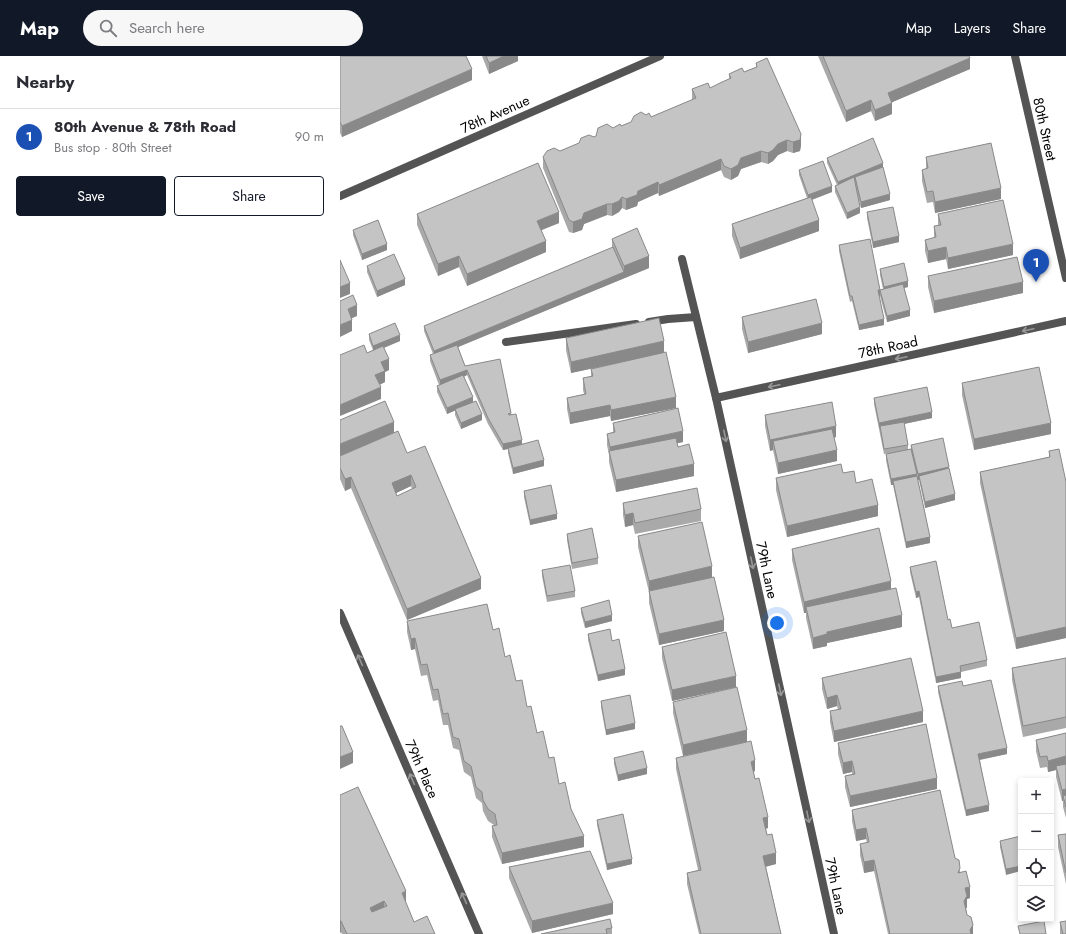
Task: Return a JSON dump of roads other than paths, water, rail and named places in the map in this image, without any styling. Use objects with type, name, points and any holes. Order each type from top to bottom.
[{"type":"street","name":"78th Avenue","points":[[340,196],[660,56]]},
{"type":"street","name":"80th Street","points":[[1015,56],[1066,278]]},
{"type":"street","name":"79th Lane","points":[[682,259],[716,398],[834,934]]},
{"type":"street","points":[[506,342],[668,319],[696,318]]},
{"type":"street","name":"78th Road","points":[[716,398],[1066,321]]},
{"type":"street","name":"79th Place","points":[[340,613],[480,934]]},
{"type":"place","name":"80th Avenue & 78th Road","points":[[1036,282]]}]
